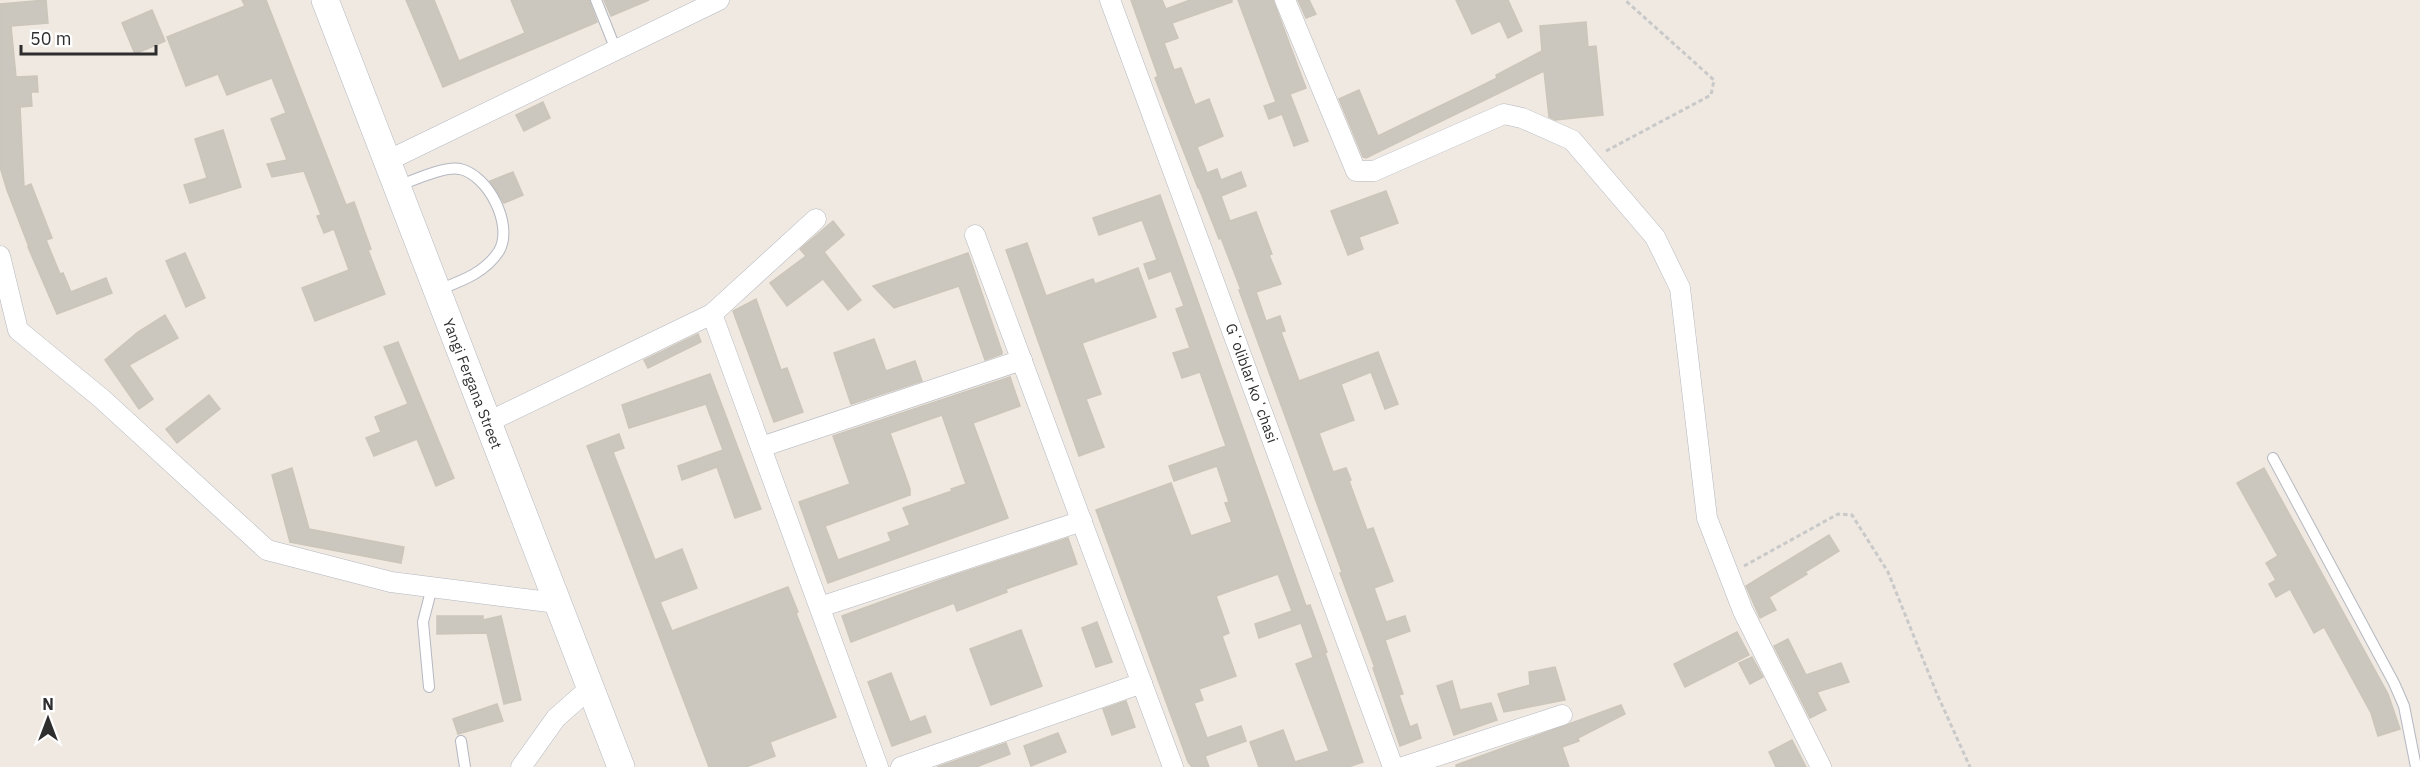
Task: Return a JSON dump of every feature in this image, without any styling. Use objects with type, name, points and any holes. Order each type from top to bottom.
[{"type":"main road","name":"Yangi Fergana Street","points":[[325,0],[621,767]]},
{"type":"street","points":[[387,161],[719,0]]},
{"type":"street","name":"Gʻoliblar koʻchasi","points":[[1110,0],[1393,767]]},
{"type":"street","points":[[1285,0],[1356,171],[1374,171],[1504,114],[1522,118],[1572,140],[1654,237],[1680,288],[1707,518],[1743,611],[1821,767]]},
{"type":"street","points":[[488,422],[712,314],[816,219]]},
{"type":"street","points":[[975,234],[1173,767]]},
{"type":"street","points":[[0,256],[18,330],[101,398],[267,550],[391,582],[557,603]]},
{"type":"street","points":[[712,314],[878,767]]},
{"type":"street","points":[[761,447],[1022,360]]},
{"type":"street","points":[[819,606],[1082,521]]},
{"type":"street","points":[[901,767],[1142,683]]},
{"type":"street","points":[[521,767],[556,718],[590,688]]},
{"type":"street","points":[[1403,767],[1562,715]]},
{"type":"lane","points":[[596,0],[616,50]]},
{"type":"lane","points":[[398,186],[434,173],[458,168],[476,175],[492,195],[499,210],[504,234],[500,249],[487,266],[466,279],[437,290]]},
{"type":"lane","points":[[2273,458],[2394,683],[2404,706],[2416,767]]},
{"type":"lane","points":[[429,687],[423,622],[432,587]]},
{"type":"lane","points":[[461,741],[465,767]]},
{"type":"path","points":[[1589,160],[1711,95],[1714,80],[1624,0]]},
{"type":"path","points":[[1729,574],[1838,514],[1852,515],[1888,572],[1937,694],[1970,767]]},
{"type":"building","points":[[46,0],[48,23],[11,26],[16,77],[37,76],[38,92],[31,92],[32,106],[20,107],[24,187],[31,184],[52,238],[46,240],[60,274],[63,273],[71,292],[106,278],[112,293],[57,314],[28,247],[0,167],[0,4]]},
{"type":"building","points":[[242,0],[266,0],[346,205],[354,202],[371,249],[368,250],[385,294],[315,321],[302,288],[349,270],[334,229],[324,233],[317,216],[321,215],[304,171],[272,177],[267,164],[287,160],[271,119],[286,113],[272,78],[227,95],[218,74],[186,86],[167,37],[245,6]]},
{"type":"building","points":[[406,0],[434,0],[459,61],[525,33],[511,0],[589,0],[597,22],[443,87]]},
{"type":"building","points":[[604,0],[649,0],[611,16]]},
{"type":"building","points":[[1131,0],[1162,0],[1166,9],[1190,0],[1232,0],[1232,2],[1172,23],[1178,38],[1164,43],[1174,70],[1181,68],[1195,105],[1209,99],[1223,136],[1197,147],[1207,173],[1217,169],[1221,180],[1241,172],[1246,186],[1221,196],[1230,221],[1256,212],[1272,254],[1269,255],[1281,284],[1256,292],[1266,321],[1280,316],[1285,331],[1281,332],[1299,381],[1378,352],[1398,404],[1385,409],[1371,372],[1341,384],[1354,420],[1319,433],[1333,472],[1346,468],[1367,530],[1373,528],[1393,581],[1374,588],[1386,622],[1405,616],[1410,631],[1385,640],[1403,694],[1399,695],[1410,727],[1417,724],[1421,738],[1400,746],[1373,668],[1375,668],[1340,573],[1342,572],[1239,290],[1241,290],[1155,78],[1158,76]]},
{"type":"building","points":[[1238,0],[1273,0],[1306,88],[1290,94],[1308,141],[1294,146],[1282,114],[1269,119],[1264,106],[1276,102]]},
{"type":"building","points":[[1298,0],[1309,0],[1316,14],[1306,18]]},
{"type":"building","points":[[1456,0],[1508,0],[1522,31],[1508,38],[1500,21],[1472,34]]},
{"type":"building","points":[[152,10],[165,41],[135,54],[122,23]]},
{"type":"building","points":[[1586,22],[1588,47],[1596,46],[1603,115],[1555,120],[1549,117],[1544,71],[1366,158],[1363,157],[1339,99],[1359,90],[1378,136],[1497,78],[1496,75],[1542,51],[1540,26]]},
{"type":"building","points":[[543,102],[550,118],[524,131],[516,115]]},
{"type":"building","points":[[223,130],[241,187],[190,203],[184,185],[207,178],[195,139]]},
{"type":"building","points":[[513,172],[523,195],[504,203],[490,181]]},
{"type":"building","points":[[1386,191],[1398,223],[1359,237],[1363,249],[1348,255],[1331,211]]},
{"type":"building","points":[[1160,195],[1306,606],[1310,605],[1327,652],[1313,657],[1301,623],[1259,638],[1255,624],[1292,611],[1278,574],[1216,596],[1229,633],[1222,636],[1236,676],[1199,689],[1203,700],[1194,703],[1207,738],[1241,726],[1246,741],[1205,756],[1209,767],[1192,767],[1188,762],[1096,510],[1171,483],[1191,536],[1232,522],[1225,503],[1229,502],[1217,466],[1174,481],[1169,466],[1226,446],[1200,372],[1182,378],[1173,353],[1190,348],[1176,309],[1184,306],[1171,271],[1149,279],[1144,264],[1157,260],[1142,220],[1099,235],[1093,218]]},
{"type":"building","points":[[833,221],[844,235],[824,252],[861,300],[848,310],[823,279],[787,306],[770,283],[806,256],[800,249]]},
{"type":"building","points":[[1027,243],[1046,296],[1093,279],[1095,284],[1138,268],[1156,317],[1082,343],[1101,394],[1086,399],[1104,447],[1079,456],[1006,250]]},
{"type":"building","points":[[185,253],[205,298],[186,307],[166,261]]},
{"type":"building","points":[[968,253],[1002,352],[1002,354],[985,360],[959,286],[894,308],[873,286]]},
{"type":"building","points":[[756,299],[781,370],[787,368],[803,412],[774,422],[733,311]]},
{"type":"building","points":[[165,315],[178,338],[129,365],[153,399],[139,409],[105,360],[138,332]]},
{"type":"building","points":[[698,334],[701,342],[648,368],[644,360]]},
{"type":"building","points":[[874,339],[886,371],[915,361],[922,381],[851,404],[834,353]]},
{"type":"building","points":[[398,342],[454,478],[436,486],[417,439],[374,456],[366,438],[381,432],[375,417],[408,404],[384,347]]},
{"type":"building","points":[[710,374],[761,509],[735,518],[717,467],[682,480],[678,466],[723,450],[706,404],[629,428],[622,405]]},
{"type":"building","points":[[1010,377],[1020,406],[973,423],[1008,518],[828,583],[799,502],[850,484],[833,436]],"holes":[[[942,415],[966,484],[903,508],[910,525],[888,533],[891,541],[838,560],[825,526],[910,495],[910,489],[890,433]]]},
{"type":"building","points":[[209,395],[220,409],[177,443],[166,429]]},
{"type":"building","points":[[619,434],[624,448],[613,452],[655,560],[682,549],[697,588],[660,602],[672,631],[788,587],[836,717],[770,742],[775,756],[746,767],[709,767],[587,446]]},
{"type":"building","points":[[292,468],[309,529],[404,547],[401,563],[290,542],[272,475]]},
{"type":"building","points":[[2264,468],[2388,694],[2400,729],[2378,736],[2371,713],[2324,627],[2314,633],[2290,589],[2276,597],[2269,584],[2276,580],[2266,563],[2278,556],[2237,483]]},
{"type":"building","points":[[1829,535],[1839,551],[1769,597],[1776,610],[1760,618],[1746,586]]},
{"type":"building","points":[[1068,538],[1077,564],[1006,589],[1007,592],[957,611],[954,603],[851,642],[842,616],[949,577]]},
{"type":"building","points":[[437,616],[483,616],[483,620],[501,616],[521,700],[504,704],[487,633],[437,634]]},
{"type":"building","points":[[1097,622],[1112,662],[1096,667],[1082,628]]},
{"type":"building","points":[[1021,630],[1042,686],[991,705],[970,649]]},
{"type":"building","points":[[1737,632],[1749,655],[1685,687],[1674,664]]},
{"type":"building","points":[[1788,639],[1806,675],[1841,663],[1849,682],[1817,692],[1826,710],[1810,718],[1774,646]]},
{"type":"building","points":[[1325,653],[1363,762],[1348,767],[1259,767],[1250,742],[1283,730],[1295,762],[1329,751],[1296,664]]},
{"type":"building","points":[[1752,657],[1763,677],[1750,684],[1739,663]]},
{"type":"building","points":[[1555,667],[1565,700],[1504,712],[1498,694],[1530,685],[1529,672]]},
{"type":"building","points":[[891,673],[910,722],[925,716],[931,732],[892,746],[868,682]]},
{"type":"building","points":[[1452,681],[1460,710],[1491,703],[1497,720],[1454,735],[1437,686]]},
{"type":"building","points":[[1126,701],[1135,727],[1112,735],[1103,709]]},
{"type":"building","points":[[497,704],[503,721],[458,734],[453,719]]},
{"type":"building","points":[[1621,705],[1625,714],[1578,738],[1579,741],[1562,747],[1569,767],[1456,767],[1456,765]]},
{"type":"building","points":[[1058,733],[1066,752],[1031,766],[1024,746]]},
{"type":"building","points":[[1792,740],[1806,767],[1776,767],[1769,752]]},
{"type":"building","points":[[1006,743],[1010,754],[976,767],[937,767]]}]
